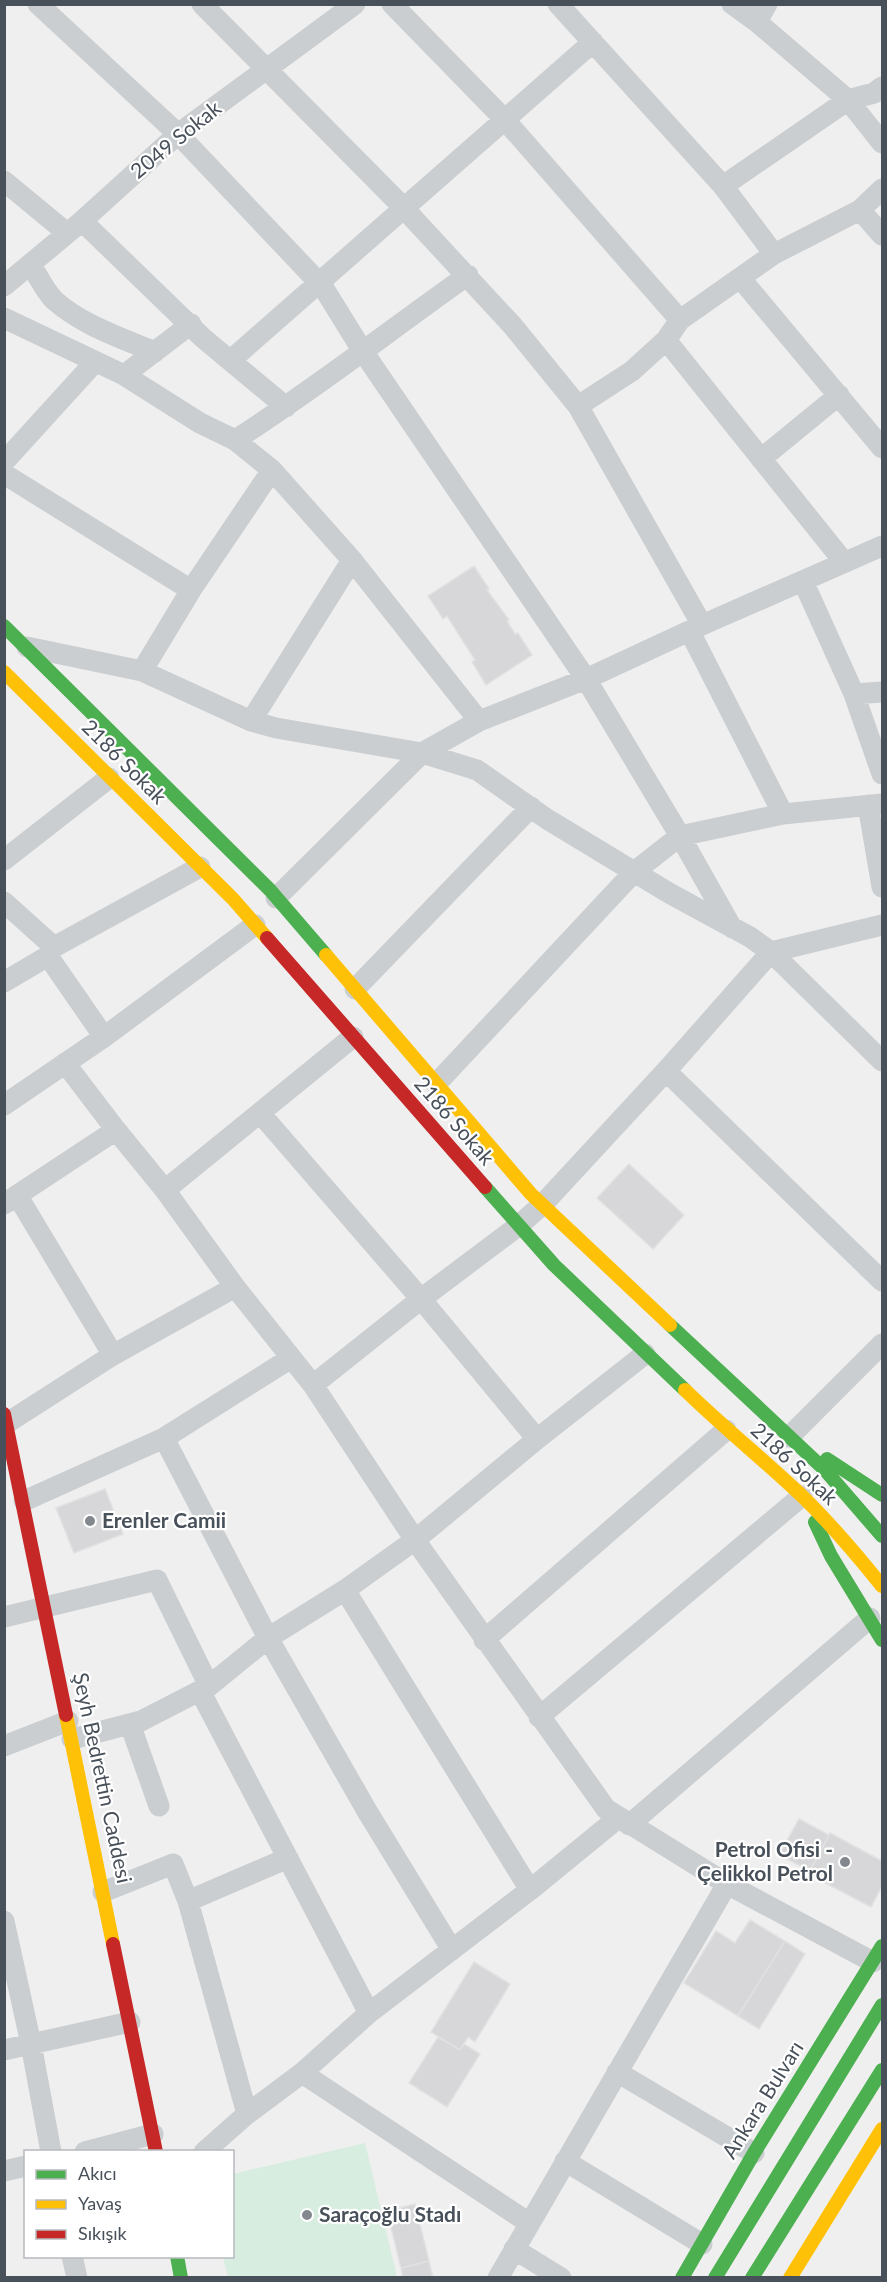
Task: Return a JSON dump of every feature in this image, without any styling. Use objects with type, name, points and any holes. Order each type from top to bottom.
[{"type":"main road","name":"2186 Sokak","points":[[4,627],[27,647],[276,898],[542,1205],[825,1470],[882,1536]]},
{"type":"main road","name":"2186 Sokak","points":[[4,672],[233,899],[554,1265],[726,1430],[802,1496],[843,1538],[882,1586]]},
{"type":"main road","name":"Şeyh Bedrettin Caddesi","points":[[6,1418],[11,1479],[24,1501],[155,2143]]},
{"type":"main road","points":[[789,1437],[848,1471],[882,1495]]},
{"type":"main road","points":[[802,1496],[831,1556],[882,1640]]},
{"type":"main road","name":"Ankara Bulvarı","points":[[682,2277],[754,2153],[878,1954]]},
{"type":"main road","points":[[850,2057],[859,1984]]},
{"type":"main road","points":[[715,2277],[882,2005]]},
{"type":"main road","points":[[752,2277],[882,2070]]},
{"type":"main road","points":[[790,2277],[882,2129]]},
{"type":"main road","points":[[177,2258],[181,2277]]},
{"type":"street","points":[[38,4],[178,134],[318,282],[586,679],[681,836],[732,928]]},
{"type":"street","points":[[202,4],[468,275],[578,406],[696,628],[783,814]]},
{"type":"street","name":"2049 Sokak","points":[[4,286],[31,265],[178,134],[355,4]]},
{"type":"street","points":[[392,4],[505,120],[680,320]]},
{"type":"street","points":[[558,4],[723,186],[774,254]]},
{"type":"street","points":[[732,4],[762,13],[848,100],[882,143]]},
{"type":"street","points":[[231,360],[593,42]]},
{"type":"street","points":[[723,186],[848,100],[874,93],[882,87]]},
{"type":"street","points":[[4,181],[74,227],[286,407]]},
{"type":"street","points":[[578,406],[632,371],[666,340],[680,320],[774,254],[860,210],[882,189]]},
{"type":"street","points":[[860,210],[882,235]]},
{"type":"street","points":[[31,265],[53,299],[72,313],[108,333],[155,351]]},
{"type":"street","points":[[235,440],[286,407],[468,275]]},
{"type":"street","points":[[741,279],[839,395],[879,436]]},
{"type":"street","points":[[4,318],[124,375],[200,423],[235,440],[272,470],[352,560],[479,721]]},
{"type":"street","points":[[124,375],[191,324]]},
{"type":"street","points":[[666,340],[844,562]]},
{"type":"street","points":[[4,462],[95,362]]},
{"type":"street","points":[[761,459],[839,395]]},
{"type":"street","points":[[142,671],[191,590],[272,470]]},
{"type":"street","points":[[4,474],[191,590]]},
{"type":"street","points":[[276,898],[422,753],[479,721],[586,679],[882,546]]},
{"type":"street","points":[[251,721],[352,560]]},
{"type":"street","points":[[803,581],[854,694],[882,774]]},
{"type":"street","points":[[27,647],[142,671],[251,721],[276,728],[422,753],[477,770],[634,872],[771,952],[882,1061]]},
{"type":"street","points":[[854,694],[882,692]]},
{"type":"street","points":[[4,860],[109,778]]},
{"type":"street","points":[[436,1084],[634,872],[681,836],[783,814],[875,805],[882,887]]},
{"type":"street","points":[[355,989],[531,807]]},
{"type":"street","points":[[4,982],[51,951],[200,867]]},
{"type":"street","points":[[4,902],[51,951],[104,1037]]},
{"type":"street","points":[[4,1105],[104,1037],[255,925]]},
{"type":"street","points":[[313,1385],[542,1205],[666,1071],[771,952],[882,925]]},
{"type":"street","points":[[165,1190],[353,1037]]},
{"type":"street","points":[[65,1063],[116,1131],[165,1190],[235,1287],[313,1385],[484,1640],[606,1809],[727,1884],[878,1954]]},
{"type":"street","points":[[666,1071],[882,1281]]},
{"type":"street","points":[[260,1113],[421,1299],[537,1439]]},
{"type":"street","points":[[113,1355],[11,1200],[116,1131]]},
{"type":"street","points":[[6,1418],[235,1287]]},
{"type":"street","points":[[789,1437],[882,1344]]},
{"type":"street","points":[[4,1746],[70,1730],[141,1721],[204,1689],[268,1638],[345,1590],[415,1540],[537,1439],[645,1354]]},
{"type":"street","points":[[24,1501],[164,1438],[291,1358]]},
{"type":"street","points":[[484,1640],[726,1430]]},
{"type":"street","points":[[164,1438],[268,1638],[367,1811],[452,1950]]},
{"type":"street","points":[[539,1717],[802,1496]]},
{"type":"street","points":[[4,1617],[158,1580],[204,1689],[288,1858],[369,2013]]},
{"type":"street","points":[[345,1590],[530,1890]]},
{"type":"street","points":[[205,2150],[302,2073],[369,2013],[530,1890],[624,1822],[870,1618]]},
{"type":"street","points":[[130,1724],[159,1806]]},
{"type":"street","points":[[188,1901],[288,1858]]},
{"type":"street","points":[[104,1892],[173,1864],[188,1901],[248,2114]]},
{"type":"street","points":[[498,2277],[727,1884]]},
{"type":"street","points":[[4,1921],[31,2044],[51,2150]]},
{"type":"street","points":[[4,2050],[130,2022]]},
{"type":"street","points":[[617,2072],[754,2153]]},
{"type":"street","points":[[302,2073],[529,2223]]},
{"type":"street","points":[[94,2150],[155,2143]]},
{"type":"street","points":[[565,2162],[702,2244]]},
{"type":"street","points":[[4,2171],[24,2166]]},
{"type":"street","points":[[514,2249],[561,2277]]},
{"type":"street","points":[[72,2258],[77,2277]]},
{"type":"green space","name":"Saraçoğlu Stadı","points":[[365,2143],[397,2277],[228,2277],[223,2258],[234,2258],[234,2174]]},
{"type":"building","points":[[474,566],[489,589],[487,590],[509,620],[507,621],[515,634],[518,633],[532,655],[486,685],[472,662],[475,660],[447,616],[443,619],[428,596]]},
{"type":"building","points":[[629,1164],[684,1215],[653,1249],[597,1198]]},
{"type":"building","name":"Erenler Camii","points":[[105,1489],[123,1534],[74,1553],[56,1508]]},
{"type":"building","points":[[799,1819],[829,1835],[810,1871],[779,1855]]},
{"type":"building","points":[[830,1833],[882,1861],[882,1886],[871,1907],[808,1874]]},
{"type":"building","points":[[750,1920],[785,1941],[738,2016],[684,1983],[716,1931],[735,1943]]},
{"type":"building","points":[[785,1941],[805,1954],[759,2029],[738,2016]]},
{"type":"building","points":[[474,1962],[510,1984],[475,2042],[468,2037],[460,2050],[431,2032]]},
{"type":"building","points":[[438,2037],[460,2050],[464,2044],[480,2054],[447,2107],[409,2083]]},
{"type":"building","points":[[415,2204],[429,2261],[401,2268],[387,2211]]},
{"type":"building","points":[[429,2261],[433,2278],[403,2278],[401,2268]]},
{"type":"traffic: fast","points":[[4,626],[270,890],[326,955]]},
{"type":"traffic: fast","points":[[485,1187],[554,1265],[685,1390]]},
{"type":"traffic: fast","points":[[670,1325],[825,1470],[882,1536]]},
{"type":"traffic: fast","points":[[827,1459],[882,1495]]},
{"type":"traffic: fast","points":[[815,1522],[831,1556],[882,1640]]},
{"type":"traffic: fast","points":[[682,2278],[754,2153],[882,1946]]},
{"type":"traffic: fast","points":[[715,2278],[882,2005]]},
{"type":"traffic: fast","points":[[752,2278],[882,2070]]},
{"type":"traffic: fast","points":[[177,2258],[181,2278]]},
{"type":"traffic: slow","points":[[4,672],[233,899],[267,938]]},
{"type":"traffic: slow","points":[[326,955],[531,1194],[670,1325]]},
{"type":"traffic: slow","points":[[685,1390],[813,1507],[882,1586]]},
{"type":"traffic: slow","points":[[66,1715],[113,1944]]},
{"type":"traffic: slow","points":[[790,2278],[882,2129]]},
{"type":"traffic: jam","points":[[267,938],[485,1187]]},
{"type":"traffic: jam","points":[[4,1414],[66,1715]]},
{"type":"traffic: jam","points":[[113,1944],[156,2150]]},
{"type":"place","name":"Erenler Camii","points":[[90,1521]]},
{"type":"place","name":"Petrol Ofisi - Çelikkol Petrol","points":[[845,1862]]},
{"type":"place","name":"Saraçoğlu Stadı","points":[[307,2215]]}]
